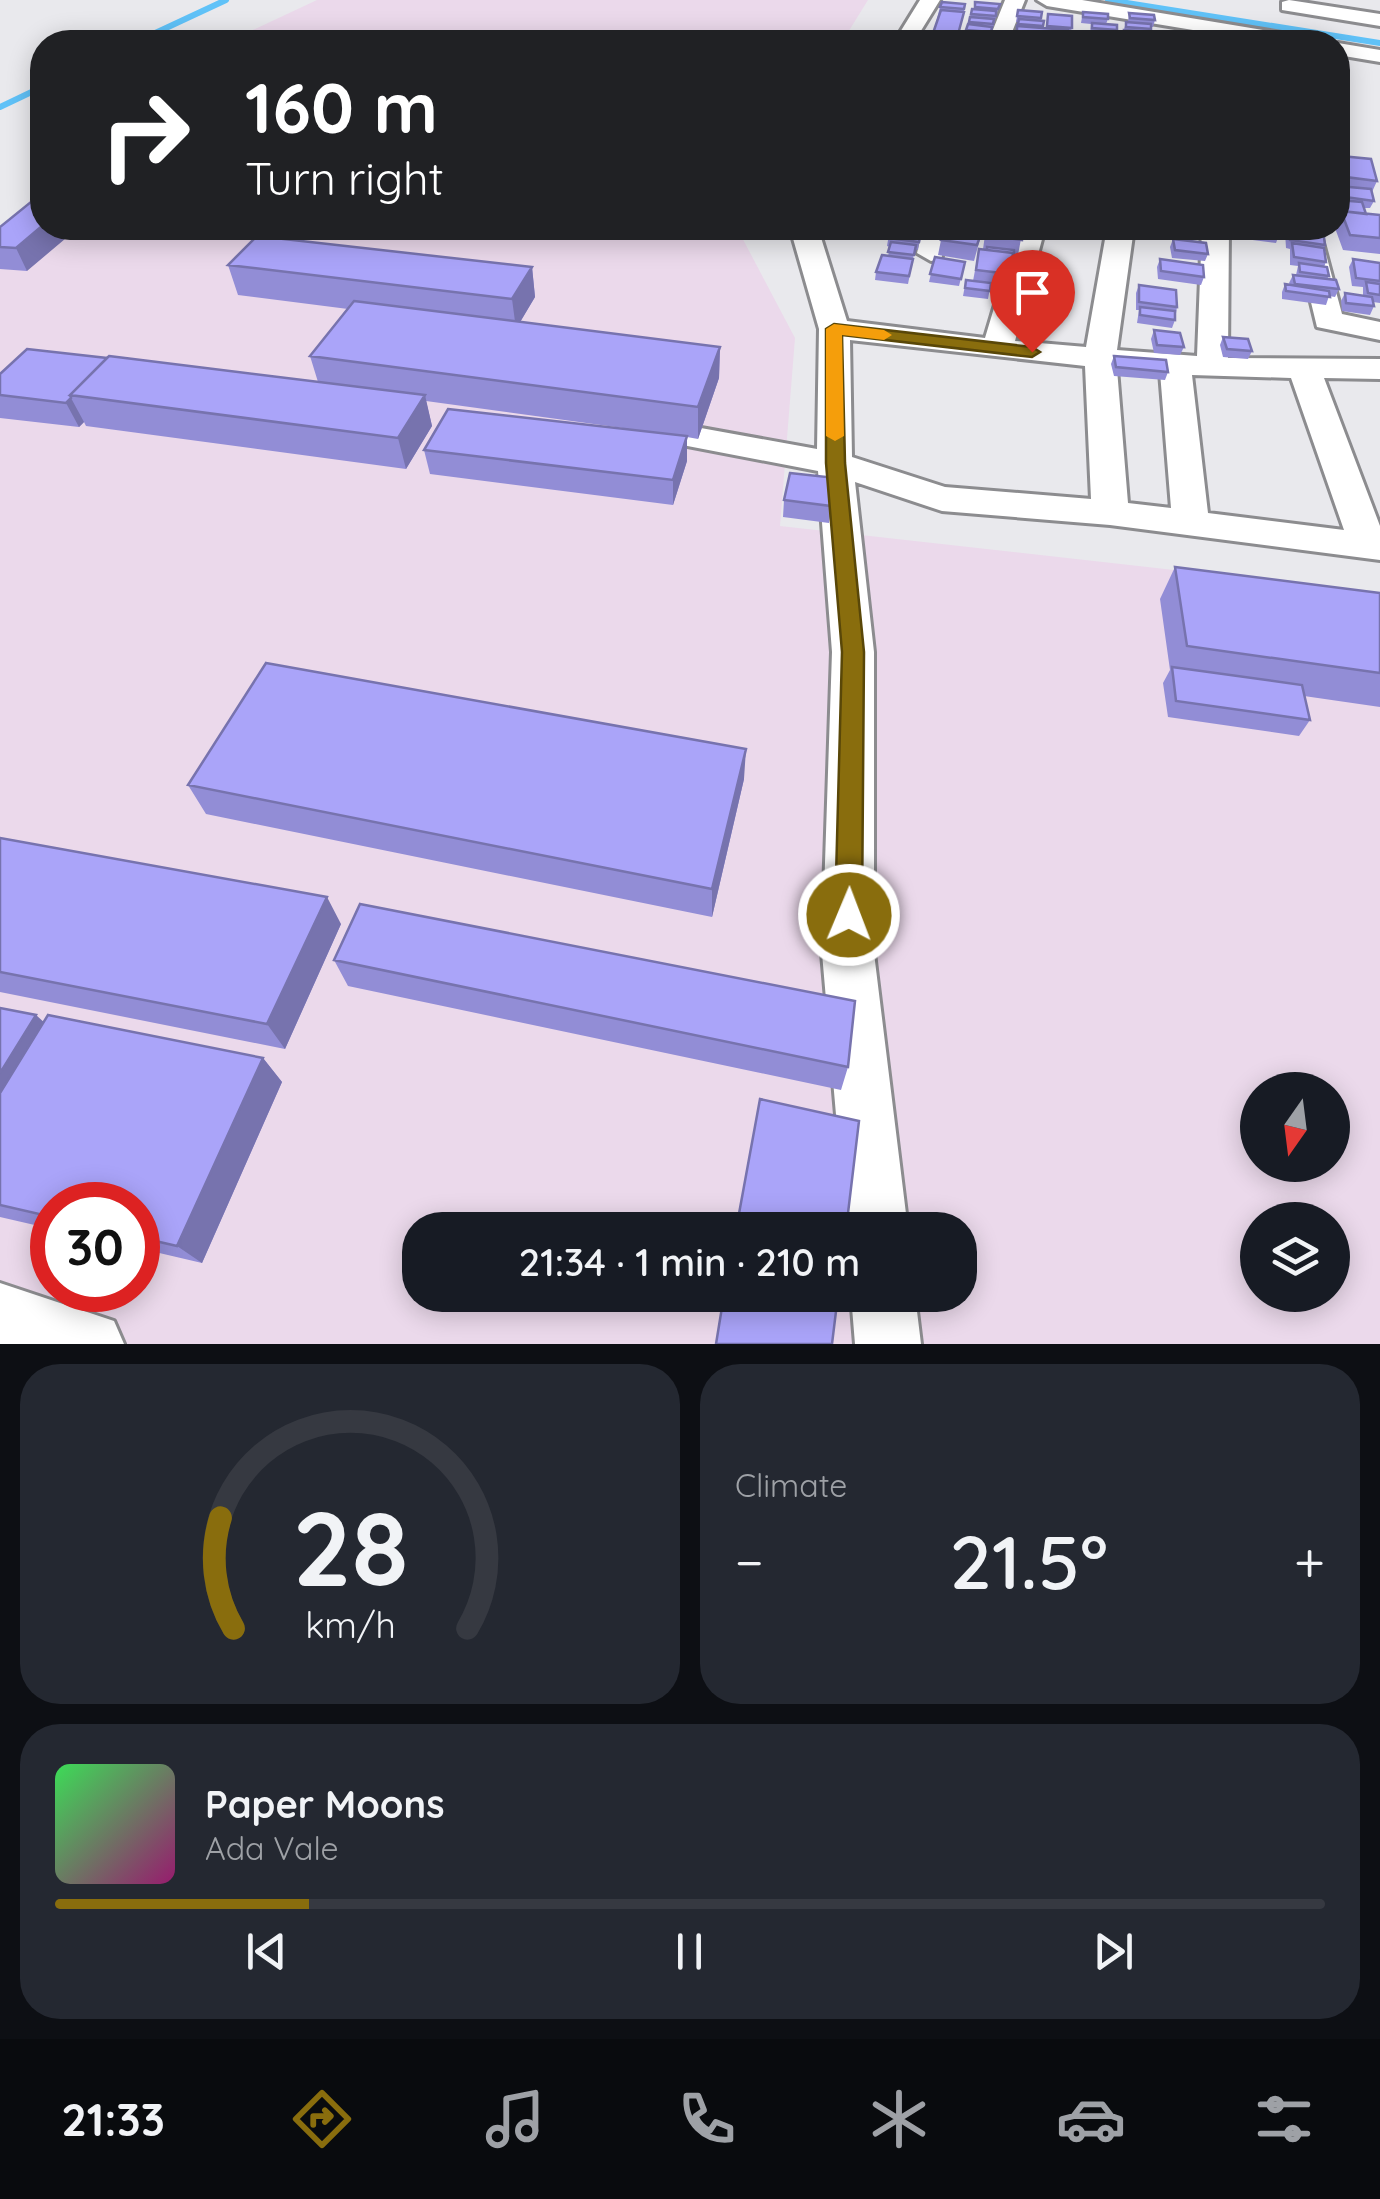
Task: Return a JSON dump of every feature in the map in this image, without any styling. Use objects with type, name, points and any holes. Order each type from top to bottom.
[{"type":"street","points":[[911,30],[930,0]]},
{"type":"street","points":[[1003,30],[1015,0]]},
{"type":"street","points":[[1047,0],[1075,14],[1159,18],[1225,30]]},
{"type":"street","points":[[1288,6],[1380,20]]},
{"type":"street","points":[[1156,30],[1159,18]]},
{"type":"street","points":[[1350,52],[1379,60]]},
{"type":"street","points":[[808,240],[834,329],[835,463],[853,652],[848,953],[875,1212]]},
{"type":"street","points":[[997,349],[1029,240]]},
{"type":"street","points":[[1110,513],[1100,358],[1119,240]]},
{"type":"street","points":[[1212,367],[1216,240]]},
{"type":"street","points":[[1309,240],[1328,321],[1380,332]]},
{"type":"street","points":[[834,329],[997,349],[1212,367],[1380,370]]},
{"type":"street","points":[[1175,364],[1192,524]]},
{"type":"street","points":[[646,428],[835,463],[942,499],[1110,513],[1374,546],[1304,368]]},
{"type":"street","points":[[885,1312],[888,1344]]},
{"type":"street","points":[[0,1315],[91,1344]]},
{"type":"shaded area","points":[[317,0],[868,0],[849,30],[253,30]]},
{"type":"shaded area","points":[[30,199],[30,240],[743,240],[795,338],[780,526],[1380,593],[1380,1344],[0,1344],[0,249],[15,233]]},
{"type":"building","points":[[942,2],[965,4],[964,9],[940,7]]},
{"type":"building","points":[[975,2],[1000,4],[998,9],[975,7]]},
{"type":"building","points":[[972,9],[996,11],[996,16],[971,14]]},
{"type":"building","points":[[941,10],[964,12],[959,30],[934,30]]},
{"type":"building","points":[[1018,10],[1042,12],[1041,18],[1017,16]]},
{"type":"building","points":[[1083,12],[1108,14],[1108,19],[1083,17]]},
{"type":"building","points":[[1129,13],[1154,15],[1155,20],[1130,18]]},
{"type":"building","points":[[1048,14],[1072,16],[1072,28],[1047,26]]},
{"type":"building","points":[[970,17],[994,19],[993,24],[969,22]]},
{"type":"building","points":[[1019,19],[1044,21],[1043,26],[1018,24]]},
{"type":"building","points":[[1126,22],[1151,24],[1151,29],[1126,27]]},
{"type":"building","points":[[1092,23],[1117,25],[1117,30],[1092,28]]},
{"type":"building","points":[[968,24],[992,27],[991,30],[966,30]]},
{"type":"building","points":[[1017,26],[1068,30],[1017,30]]},
{"type":"building","points":[[1350,157],[1371,159],[1377,181],[1350,178]]},
{"type":"building","points":[[1350,187],[1371,189],[1374,201],[1350,198]]},
{"type":"building","points":[[1350,201],[1362,202],[1366,214],[1350,212]]},
{"type":"building","points":[[30,203],[30,236],[16,248],[0,247],[0,227]]},
{"type":"building","points":[[1350,212],[1380,215],[1380,238],[1350,235]]},
{"type":"building","points":[[253,240],[292,240],[532,267],[512,299],[228,265]]},
{"type":"building","points":[[941,240],[979,240],[977,245]]},
{"type":"building","points":[[1173,240],[1206,243],[1208,254],[1175,250]]},
{"type":"building","points":[[1290,240],[1324,240],[1325,245]]},
{"type":"building","points":[[891,242],[916,245],[914,255],[888,252]]},
{"type":"building","points":[[1292,243],[1324,248],[1326,262],[1294,257]]},
{"type":"building","points":[[987,247],[1014,250],[1014,258],[1013,253]]},
{"type":"building","points":[[979,249],[1013,253],[1010,274],[976,270]]},
{"type":"building","points":[[882,255],[913,259],[909,276],[876,272]]},
{"type":"building","points":[[935,257],[965,262],[961,279],[930,274]]},
{"type":"building","points":[[1160,259],[1203,265],[1204,277],[1161,271]]},
{"type":"building","points":[[1353,259],[1380,263],[1380,281],[1356,278]]},
{"type":"building","points":[[1299,263],[1327,267],[1329,276],[1300,272]]},
{"type":"building","points":[[1293,275],[1336,280],[1339,289],[1295,284]]},
{"type":"building","points":[[966,280],[991,283],[990,291],[965,288]]},
{"type":"building","points":[[1366,282],[1380,284],[1380,295],[1368,293]]},
{"type":"building","points":[[1285,284],[1329,291],[1330,297],[1286,291]]},
{"type":"building","points":[[1139,285],[1176,290],[1177,307],[1139,302]]},
{"type":"building","points":[[1345,293],[1372,297],[1374,306],[1346,303]]},
{"type":"building","points":[[354,301],[720,347],[698,407],[310,356]]},
{"type":"building","points":[[1140,307],[1175,311],[1175,320],[1140,315]]},
{"type":"building","points":[[1154,330],[1180,333],[1184,347],[1157,345]]},
{"type":"building","points":[[1223,337],[1248,339],[1252,351],[1227,349]]},
{"type":"building","points":[[27,349],[107,358],[66,403],[0,395],[0,374]]},
{"type":"building","points":[[109,356],[425,395],[398,438],[70,395]]},
{"type":"building","points":[[1114,356],[1166,360],[1168,372],[1116,367]]},
{"type":"building","points":[[448,409],[687,436],[673,480],[424,450]]},
{"type":"building","points":[[790,473],[836,478],[831,506],[784,500]]},
{"type":"building","points":[[1175,567],[1380,593],[1380,673],[1187,646]]},
{"type":"building","points":[[266,663],[746,749],[712,889],[188,785]]},
{"type":"building","points":[[1172,667],[1302,685],[1310,720],[1176,701]]},
{"type":"building","points":[[0,838],[327,897],[267,1024],[0,972]]},
{"type":"building","points":[[360,904],[855,1001],[848,1067],[334,960]]},
{"type":"building","points":[[0,1008],[36,1015],[0,1073]]},
{"type":"building","points":[[48,1015],[263,1058],[177,1246],[160,1242],[160,1182],[30,1182],[30,1212],[0,1205],[0,1093]]},
{"type":"building","points":[[760,1099],[859,1121],[848,1212],[739,1212]]},
{"type":"building","points":[[721,1312],[836,1312],[832,1344],[716,1344]]},
{"type":"waterway","points":[[162,30],[226,0]]},
{"type":"waterway","points":[[1108,0],[1298,30]]},
{"type":"waterway","points":[[1350,38],[1380,43]]},
{"type":"waterway","points":[[0,107],[30,93]]},
{"type":"slow traffic","points":[[835,436],[834,329],[884,335]]},
{"type":"route","points":[[849,915],[853,652],[835,463],[834,329],[1032,352]]}]
